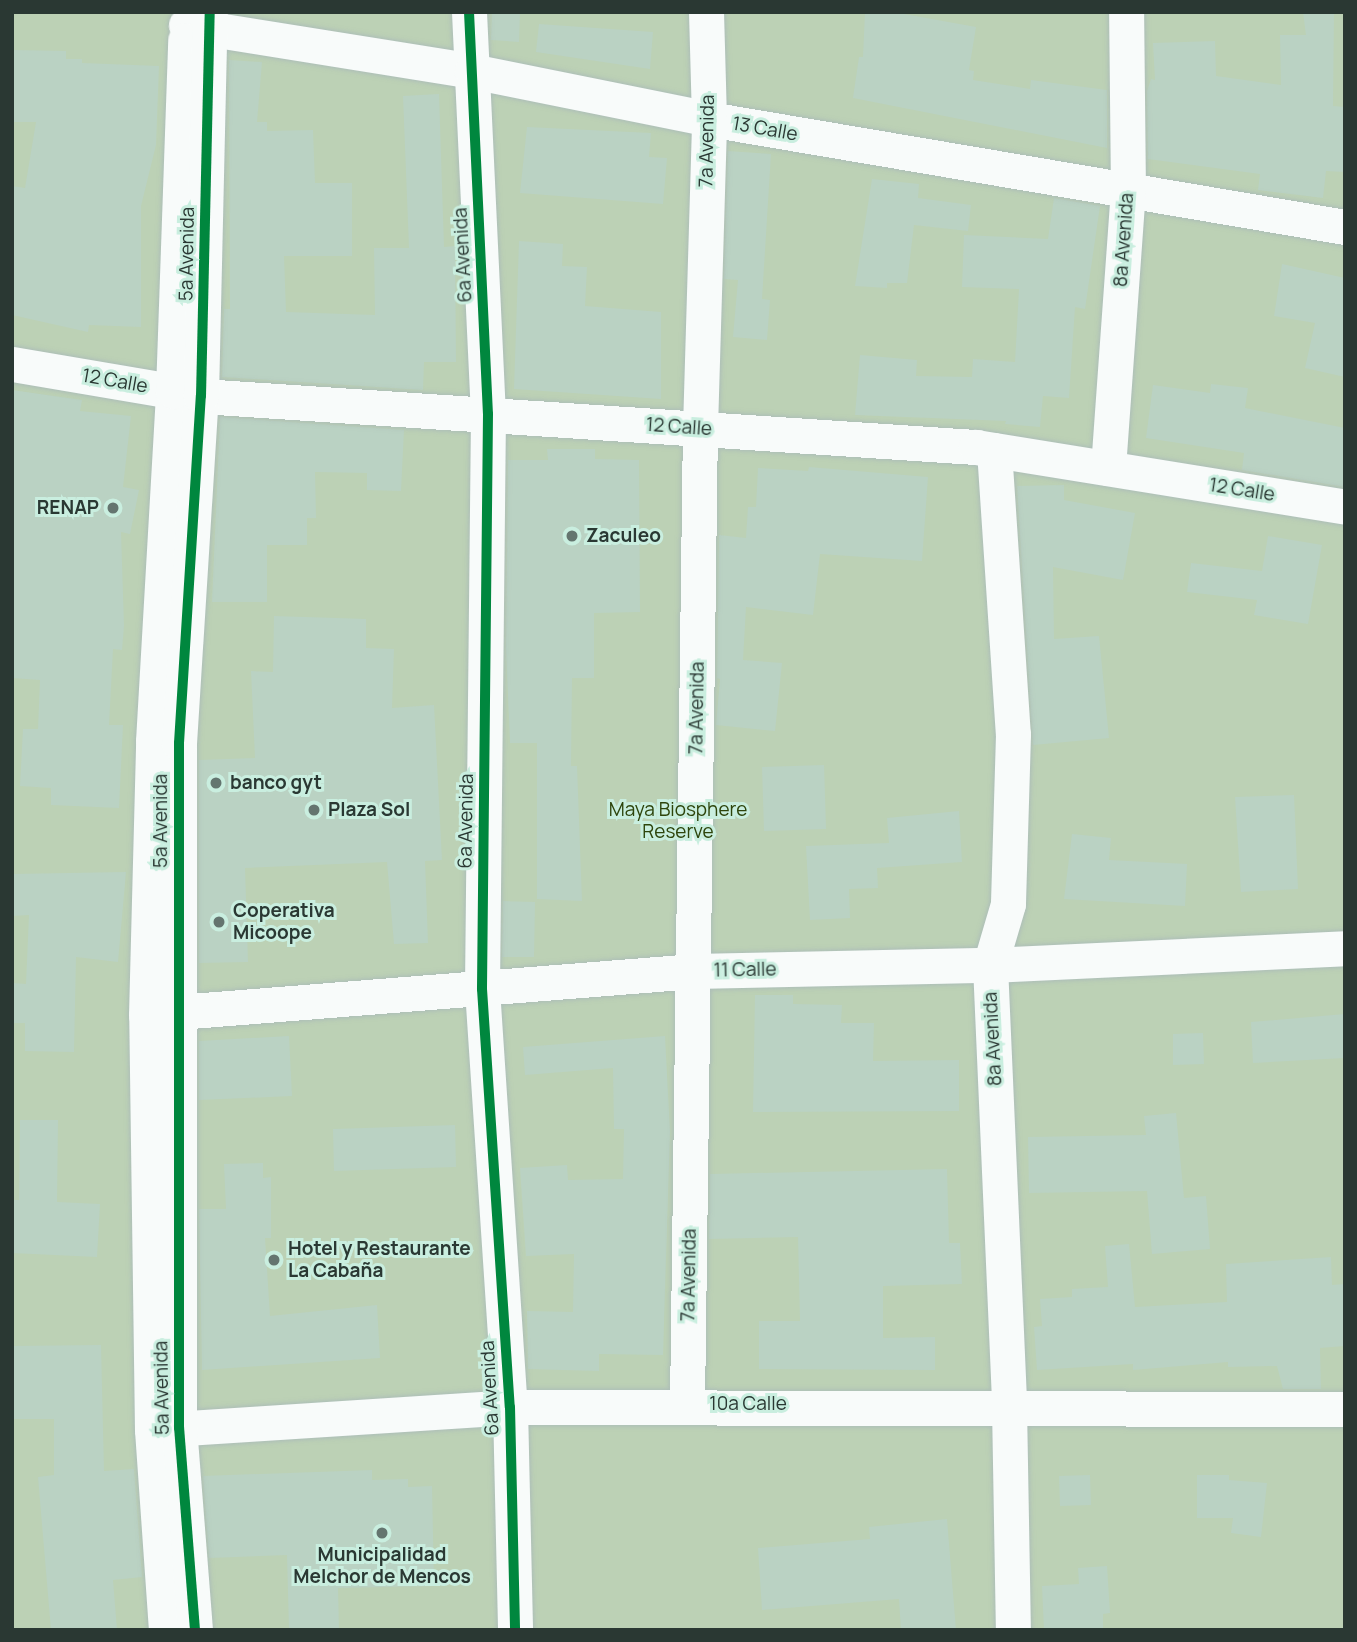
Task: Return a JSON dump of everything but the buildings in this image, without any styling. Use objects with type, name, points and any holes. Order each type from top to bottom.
[{"type":"street","name":"6a Avenida","points":[[469,12],[488,414],[482,989],[510,1407],[515,1630]]},
{"type":"street","name":"7a Avenida","points":[[687,1404],[700,428],[709,120],[706,12]]},
{"type":"street","name":"8a Avenida","points":[[1108,468],[1128,192],[1126,12]]},
{"type":"street","name":"13 Calle","points":[[198,20],[472,71],[709,120],[1345,227]]},
{"type":"street","name":"5a Avenida","points":[[166,1630],[162,1014],[166,742],[187,393],[198,20]]},
{"type":"street","name":"12 Calle","points":[[12,364],[187,393],[994,450],[1345,507]]},
{"type":"street","name":"8a Avenida","points":[[994,450],[1013,734],[1014,817],[1008,904],[990,965],[1009,1406],[1013,1630]]},
{"type":"street","name":"11 Calle","points":[[162,1014],[694,971],[990,965],[1345,948]]},
{"type":"street","name":"10a Calle","points":[[165,1429],[510,1407],[687,1404],[1345,1409]]},
{"type":"street","name":"5a Avenida","points":[[165,1429],[195,1630]]},
{"type":"green space","name":"Maya Biosphere Reserve","points":[[12,12],[1345,12],[1345,1630],[12,1630]]},
{"type":"cycle path","points":[[195,1630],[179,1428],[179,743],[201,396],[210,12]]},
{"type":"cycle path","points":[[469,12],[488,414],[482,989],[510,1407],[515,1630]]},
{"type":"place","name":"RENAP","points":[[113,508]]},
{"type":"place","name":"Zaculeo","points":[[572,536]]},
{"type":"place","name":"banco gyt","points":[[216,783]]},
{"type":"place","name":"Plaza Sol","points":[[314,810]]},
{"type":"place","name":"Coperativa Micoope","points":[[219,922]]},
{"type":"place","name":"Hotel y Restaurante La Cabaña","points":[[274,1260]]},
{"type":"place","name":"Municipalidad Melchor de Mencos","points":[[382,1533]]}]
